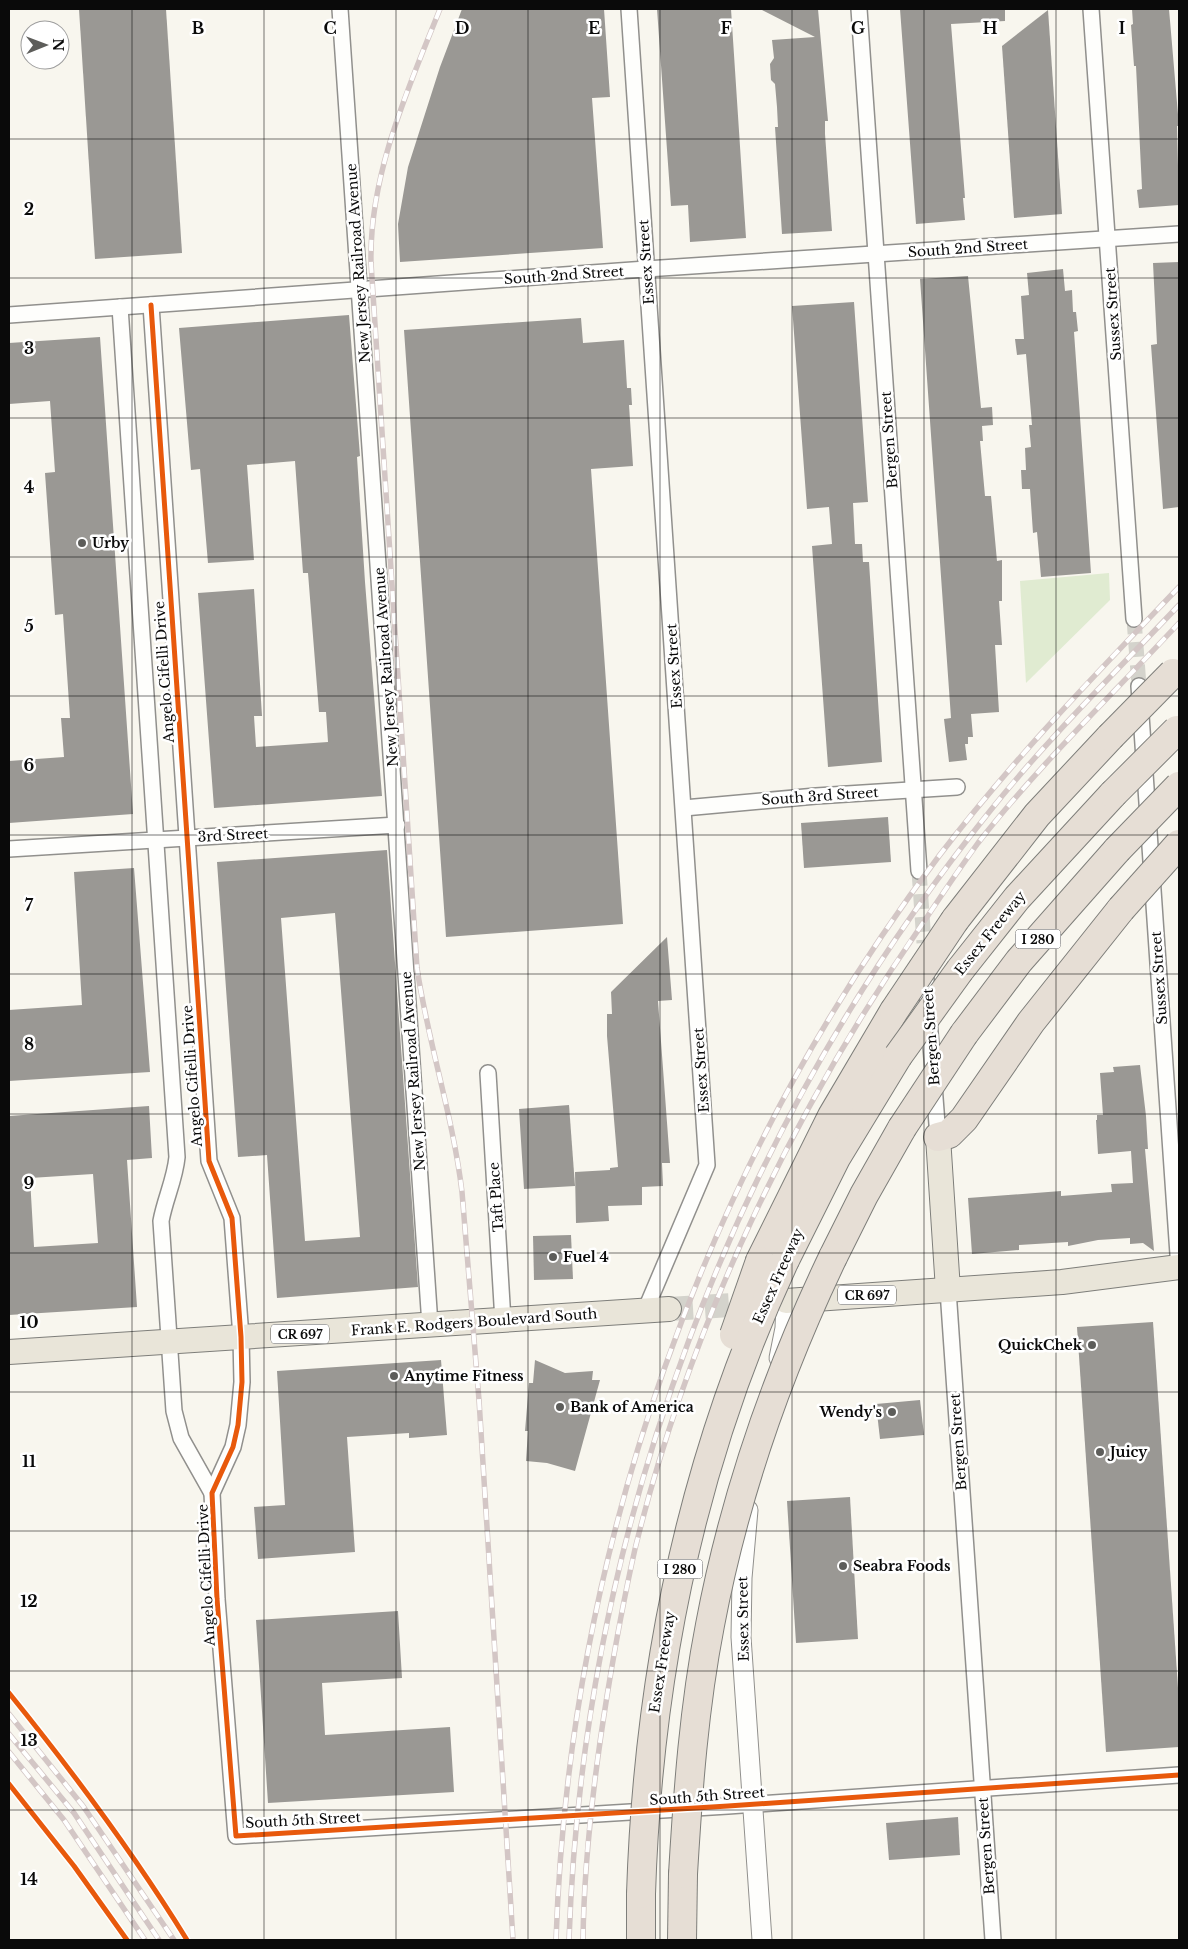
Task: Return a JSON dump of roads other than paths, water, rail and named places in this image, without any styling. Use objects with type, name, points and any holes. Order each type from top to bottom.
[{"type":"highway","points":[[772,1261],[828,1124],[894,1011],[955,920],[1037,815],[1176,670]]},
{"type":"highway","name":"Essex Freeway","points":[[640,1940],[646,1788],[658,1686],[669,1616],[693,1515],[712,1448],[759,1316],[772,1261],[898,1056],[960,970],[1017,898],[1113,794],[1178,728]]},
{"type":"highway","name":"I 280","points":[[682,1940],[683,1874],[694,1732],[710,1626],[723,1566],[743,1491],[773,1398],[802,1323],[864,1195],[902,1128],[964,1034],[1031,948],[1117,850],[1179,786]]},
{"type":"highway","points":[[938,1137],[954,1130],[970,1112],[1031,1022],[1121,909],[1179,844]]},
{"type":"main road","name":"Bergen Street","points":[[938,1137],[948,1290]]},
{"type":"main road","name":"CR 697","points":[[786,1301],[1062,1282],[1179,1268]]},
{"type":"main road","name":"Frank E. Rodgers Boulevard South","points":[[9,1352],[669,1309]]},
{"type":"street","name":"New Jersey Railroad Avenue","points":[[340,9],[430,1325]]},
{"type":"street","name":"Essex Street","points":[[629,9],[707,1166],[645,1311]]},
{"type":"street","name":"Bergen Street","points":[[859,9],[919,871]]},
{"type":"street","name":"Sussex Street","points":[[1091,9],[1134,619]]},
{"type":"street","name":"South 2nd Street","points":[[9,315],[646,269],[1179,234]]},
{"type":"street","name":"Angelo Cifelli Drive","points":[[151,305],[209,1161],[232,1218],[241,1337],[242,1382],[238,1425],[233,1447],[212,1493]]},
{"type":"street","name":"Angelo Cifelli Drive","points":[[120,307],[177,1157],[176,1172],[164,1204],[161,1220],[169,1342],[176,1424],[181,1438],[212,1493],[217,1599],[236,1836]]},
{"type":"street","name":"Sussex Street","points":[[1138,686],[1179,1268]]},
{"type":"street","name":"South 3rd Street","points":[[684,808],[957,787]]},
{"type":"street","name":"3rd Street","points":[[9,849],[397,825]]},
{"type":"street","name":"Bergen Street","points":[[924,943],[938,1137]]},
{"type":"street","name":"Taft Place","points":[[488,1073],[503,1321]]},
{"type":"street","name":"Bergen Street","points":[[948,1290],[993,1940]]},
{"type":"street","name":"Essex Street","points":[[762,1940],[741,1637],[742,1578],[750,1493],[782,1344],[786,1301]]},
{"type":"street","name":"South 5th Street","points":[[236,1836],[754,1805],[1179,1775]]},
{"type":"tunnel","points":[[1134,619],[1139,686]]},
{"type":"tunnel","points":[[919,871],[924,943]]},
{"type":"tunnel","points":[[669,1309],[762,1303]]},
{"type":"railway","points":[[440,9],[415,70],[384,165],[376,197],[371,263],[417,968],[427,1024],[453,1135],[462,1192],[479,1400],[513,1940]]},
{"type":"railway","points":[[556,1940],[567,1794],[588,1650],[621,1508],[664,1369],[718,1233],[782,1102],[856,976],[939,856],[1025,752],[1179,587]]},
{"type":"railway","points":[[569,1940],[581,1787],[605,1636],[641,1487],[688,1342],[748,1201],[818,1065],[899,935],[1012,784],[1058,732],[1179,605]]},
{"type":"railway","points":[[583,1940],[590,1818],[598,1757],[616,1641],[635,1549],[658,1466],[685,1383],[716,1302],[750,1223],[830,1069],[875,995],[978,843],[1051,758],[1179,623]]},
{"type":"railway","points":[[9,1693],[102,1814],[146,1876],[187,1940]]},
{"type":"railway","points":[[9,1714],[83,1806],[174,1940]]},
{"type":"railway","points":[[9,1734],[74,1813],[159,1940]]},
{"type":"railway","points":[[9,1752],[64,1820],[145,1940]]},
{"type":"railway","points":[[9,1784],[74,1866],[127,1940]]},
{"type":"place","name":"Urby","points":[[82,543]]},
{"type":"place","name":"Fuel 4","points":[[553,1257]]},
{"type":"place","name":"QuickChek","points":[[1092,1345]]},
{"type":"place","name":"Anytime Fitness","points":[[394,1376]]},
{"type":"place","name":"Bank of America","points":[[560,1407]]},
{"type":"place","name":"Wendy's","points":[[892,1412]]},
{"type":"place","name":"Juicy","points":[[1100,1452]]},
{"type":"place","name":"Seabra Foods","points":[[843,1566]]}]
